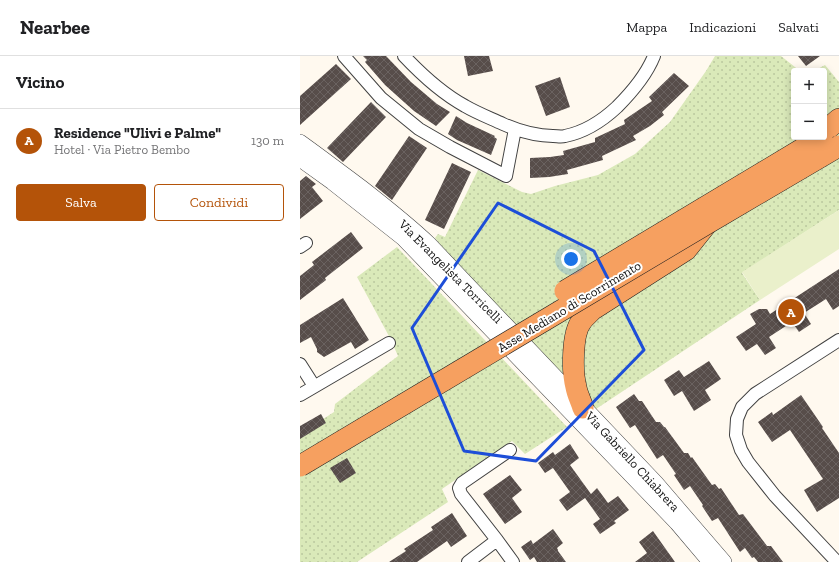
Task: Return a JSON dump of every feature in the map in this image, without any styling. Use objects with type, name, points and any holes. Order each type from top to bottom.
[{"type":"highway","points":[[825,142],[839,119]]},
{"type":"highway","name":"Asse Mediano di Scorrimento","points":[[300,466],[708,223],[825,142],[839,127]]},
{"type":"highway","name":"Asse Mediano di Scorrimento","points":[[300,450],[825,142]]},
{"type":"highway","points":[[584,408],[576,389],[575,382],[574,342],[581,322],[592,310],[602,303],[686,250],[708,223]]},
{"type":"street","points":[[344,56],[381,98],[419,129],[506,176],[516,129]]},
{"type":"street","points":[[404,56],[418,71],[464,106],[482,115],[532,135],[563,136],[582,131],[594,125],[611,113],[646,74],[654,56]]},
{"type":"street","name":"Via Evangelista Torricelli","points":[[300,142],[391,211],[417,233],[535,366]]},
{"type":"street","name":"Via Evangelista Torricelli","points":[[300,159],[332,182],[403,238],[535,366]]},
{"type":"street","points":[[838,562],[775,496],[748,462],[741,450],[736,435],[737,419],[742,407],[755,394],[839,340]]},
{"type":"street","points":[[300,395],[389,342]]},
{"type":"street","points":[[300,364],[314,386]]},
{"type":"street","name":"Via Gabriello Chiabrera","points":[[535,366],[584,408],[656,483],[724,562]]},
{"type":"street","name":"Via Gabriello Chiabrera","points":[[535,366],[677,523],[710,562]]},
{"type":"street","points":[[510,450],[462,483],[459,488],[461,494],[513,562]]},
{"type":"street","points":[[468,562],[497,540]]},
{"type":"highlighted area","points":[[498,203],[594,251],[644,350],[536,461],[464,451],[412,328]]},
{"type":"green space","points":[[715,56],[781,56],[796,68],[791,68],[791,140],[827,140],[827,68],[820,68],[825,65],[839,82],[839,210],[742,273],[760,300],[596,409],[435,238],[438,234],[445,237],[478,170],[522,192],[531,194],[598,175],[635,154],[670,122]]},
{"type":"green space","points":[[839,210],[839,249],[760,300],[742,272]]},
{"type":"green space","points":[[397,247],[567,427],[525,454],[512,441],[442,489],[448,502],[357,562],[300,562],[300,434],[334,412],[335,404],[398,356],[357,277]]},
{"type":"building","points":[[363,56],[386,56],[411,82],[437,104],[450,112],[436,126],[414,111],[385,85],[365,62],[367,60]]},
{"type":"building","points":[[464,56],[489,56],[493,71],[468,76]]},
{"type":"building","points":[[798,56],[820,56],[806,66]]},
{"type":"building","points":[[336,64],[351,79],[300,125],[300,96]]},
{"type":"building","points":[[674,73],[689,86],[662,112],[664,115],[650,126],[633,136],[636,140],[602,156],[603,160],[567,170],[568,174],[530,178],[530,158],[564,155],[563,151],[595,142],[595,138],[625,124],[624,120],[652,101],[649,97]]},
{"type":"building","points":[[560,77],[570,107],[546,116],[535,86]]},
{"type":"building","points":[[371,102],[386,117],[343,162],[327,148]]},
{"type":"building","points":[[456,116],[467,123],[495,136],[494,137],[497,139],[491,155],[457,140],[448,134]]},
{"type":"building","points":[[409,136],[427,148],[392,200],[375,186]]},
{"type":"building","points":[[452,163],[471,172],[444,229],[425,220]]},
{"type":"building","points":[[306,176],[316,184],[312,187],[323,201],[300,219],[300,181]]},
{"type":"building","points":[[351,232],[363,248],[300,300],[300,276],[314,265],[312,262]]},
{"type":"building","points":[[839,269],[839,306],[833,310],[826,299],[804,313],[811,324],[799,332],[792,322],[769,337],[776,348],[765,355],[757,344],[746,351],[736,337],[756,324],[750,314],[759,309],[767,309],[770,314]]},
{"type":"building","points":[[343,298],[369,340],[355,349],[351,342],[324,357],[317,352],[311,337],[300,343],[300,325]]},
{"type":"building","points":[[709,361],[721,379],[705,390],[711,400],[694,411],[682,391],[674,396],[664,380],[679,370],[684,377]]},
{"type":"building","points":[[634,394],[639,401],[642,401],[656,422],[660,422],[665,427],[684,453],[688,453],[691,458],[692,457],[712,485],[715,484],[719,489],[721,488],[739,515],[743,514],[767,546],[771,546],[783,562],[758,562],[754,557],[752,558],[745,548],[740,552],[718,518],[712,521],[690,486],[684,490],[674,475],[676,474],[663,455],[657,459],[635,425],[630,428],[616,407]]},
{"type":"building","points":[[801,395],[839,453],[839,498],[817,512],[804,490],[823,479],[790,430],[772,442],[758,422],[772,412],[773,415]]},
{"type":"building","points":[[321,414],[326,423],[300,439],[300,426]]},
{"type":"building","points":[[570,444],[579,458],[570,465],[591,494],[597,488],[608,503],[618,496],[629,510],[614,521],[616,523],[600,534],[593,524],[600,519],[585,498],[567,511],[559,500],[570,492],[553,468],[545,473],[538,463],[553,452],[555,455]]},
{"type":"building","points":[[347,458],[356,473],[340,483],[330,468]]},
{"type":"building","points":[[510,475],[522,490],[512,498],[522,512],[505,524],[483,494]]},
{"type":"building","points":[[452,513],[467,536],[451,547],[447,541],[417,562],[389,562],[406,551],[404,549],[433,530],[431,527]]},
{"type":"building","points":[[553,529],[563,543],[557,548],[566,562],[537,562],[534,557],[530,560],[521,547],[531,540],[533,544]]},
{"type":"building","points":[[653,531],[675,562],[635,562],[647,553],[639,542]]},
{"type":"place","name":"Residence \"Ulivi e Palme\"","points":[[791,312]]}]
